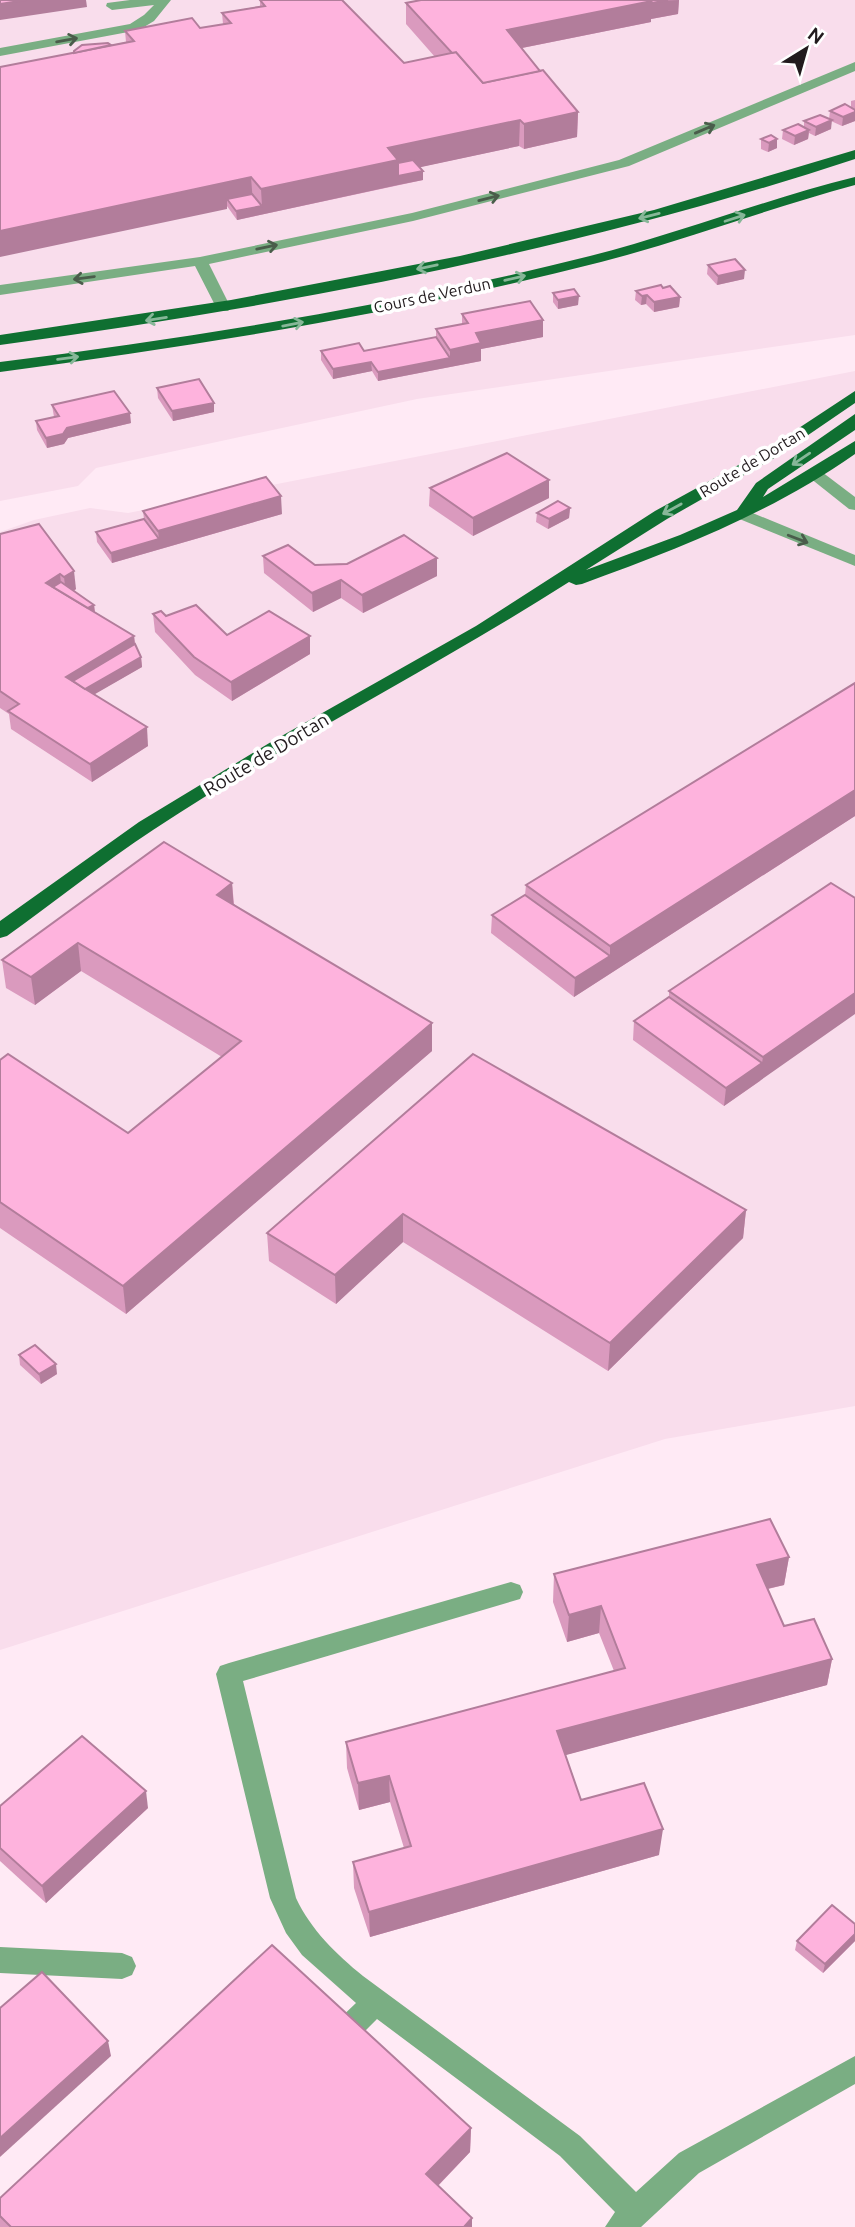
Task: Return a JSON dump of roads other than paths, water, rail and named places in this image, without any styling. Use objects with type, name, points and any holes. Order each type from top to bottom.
[{"type":"main road","name":"Cours de Verdun","points":[[0,340],[130,324],[223,308],[559,238],[685,207],[855,155]]},
{"type":"main road","name":"Cours de Verdun","points":[[0,367],[247,333],[444,294],[596,259],[855,181]]},
{"type":"main road","points":[[0,353],[188,330],[218,317],[223,308]]},
{"type":"main road","name":"Route de Dortan","points":[[0,931],[146,826],[276,746],[482,630],[661,515],[770,454],[855,396]]},
{"type":"main road","points":[[743,514],[762,486],[853,424],[855,419]]},
{"type":"main road","name":"Route de Dortan","points":[[541,593],[697,537],[816,475],[855,446]]},
{"type":"street","points":[[111,6],[163,0]]},
{"type":"street","points":[[0,52],[134,27],[149,18],[163,0]]},
{"type":"street","points":[[0,290],[200,261],[413,217],[624,163],[855,66]]},
{"type":"street","points":[[200,261],[223,308]]},
{"type":"street","points":[[816,475],[855,505]]},
{"type":"street","points":[[743,514],[855,561]]},
{"type":"street","points":[[511,1592],[229,1674],[283,1898],[291,1919],[306,1941],[324,1961],[376,2002],[570,2146],[628,2219],[689,2163],[855,2069]]},
{"type":"street","points":[[0,1960],[122,1966]]},
{"type":"street","points":[[343,2034],[376,2002]]}]
